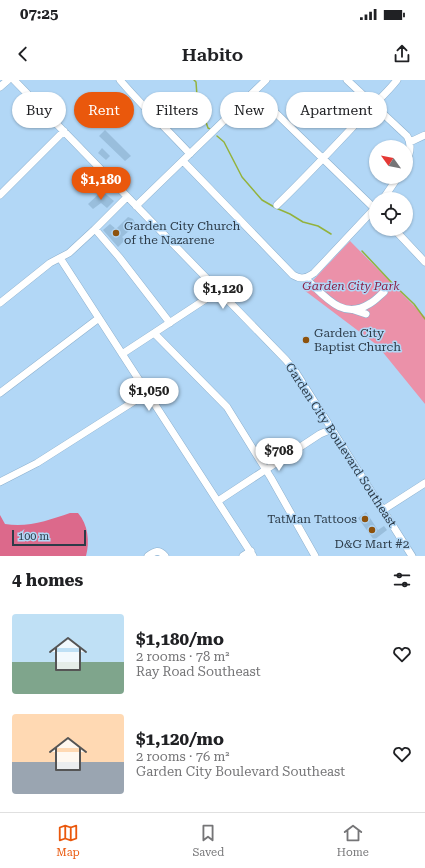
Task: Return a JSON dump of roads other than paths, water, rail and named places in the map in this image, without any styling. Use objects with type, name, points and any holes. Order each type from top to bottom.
[{"type":"street","points":[[0,87],[8,80]]},
{"type":"street","name":"Garden City Boulevard Southeast","points":[[14,80],[292,367],[412,556]]},
{"type":"street","points":[[120,80],[190,154]]},
{"type":"street","points":[[347,80],[359,92]]},
{"type":"street","points":[[386,92],[396,80]]},
{"type":"street","points":[[254,92],[262,81]]},
{"type":"street","points":[[278,115],[369,202]]},
{"type":"street","points":[[387,118],[407,136],[409,140]]},
{"type":"street","points":[[136,206],[220,125]]},
{"type":"street","points":[[277,205],[352,128]]},
{"type":"street","points":[[0,195],[64,131]]},
{"type":"street","points":[[413,141],[425,135]]},
{"type":"street","points":[[183,161],[293,275],[305,278],[330,301],[339,307],[366,314]]},
{"type":"street","points":[[0,303],[50,263],[69,253],[127,197]]},
{"type":"street","points":[[305,278],[314,272],[369,216]]},
{"type":"street","points":[[95,229],[119,257],[170,323]]},
{"type":"street","points":[[401,236],[425,262]]},
{"type":"street","points":[[60,258],[252,554],[243,556]]},
{"type":"street","points":[[122,354],[218,291]]},
{"type":"street","points":[[354,310],[371,304],[384,292]]},
{"type":"street","points":[[0,393],[99,318]]},
{"type":"street","points":[[154,333],[220,399],[230,412],[315,556]]},
{"type":"street","points":[[0,482],[37,463],[148,393]]},
{"type":"street","points":[[218,501],[320,434],[332,429]]},
{"type":"street","points":[[383,510],[425,483]]},
{"type":"street","points":[[148,556],[157,551],[165,556]]},
{"type":"waterway","points":[[194,80],[196,82],[197,96],[208,128],[210,129]]},
{"type":"waterway","points":[[217,136],[224,142],[242,177],[262,200],[303,222],[318,226],[331,234]]},
{"type":"waterway","points":[[362,251],[414,304],[425,319]]},
{"type":"place","name":"Garden City Church of the Nazarene","points":[[116,233]]},
{"type":"place","name":"Garden City Baptist Church","points":[[306,340]]},
{"type":"place","name":"TatMan Tattoos","points":[[365,519]]},
{"type":"place","name":"D&G Mart #2","points":[[372,530]]},
{"type":"park label","name":"Garden City Park","points":[[351,286]]}]
